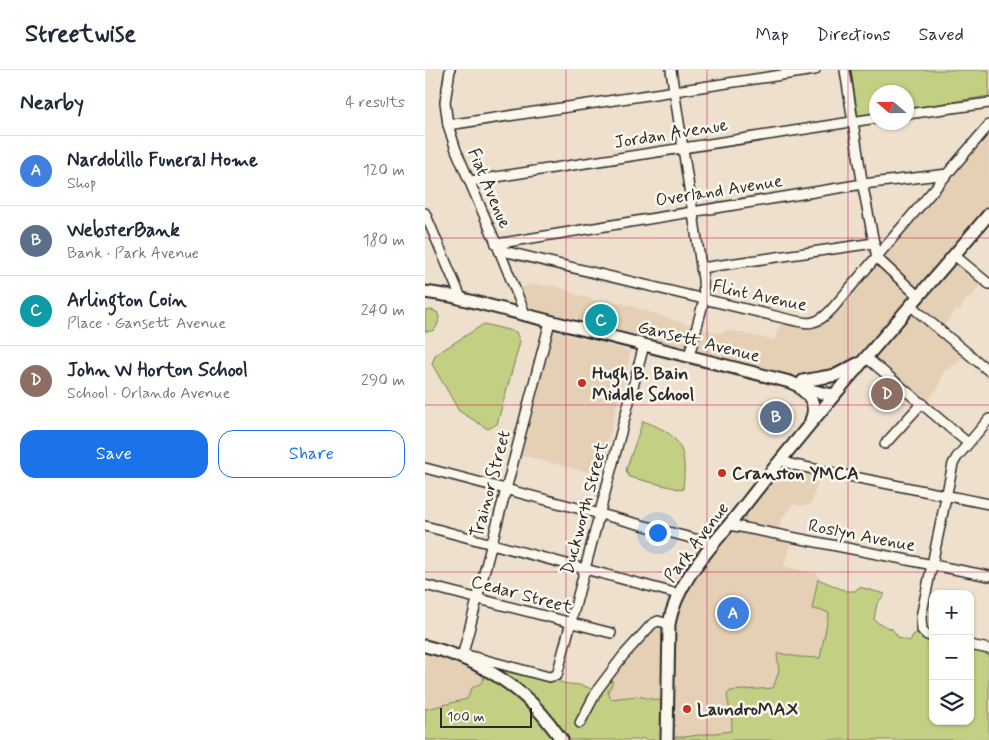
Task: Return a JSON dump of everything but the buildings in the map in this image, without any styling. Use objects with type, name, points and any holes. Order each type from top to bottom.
[{"type":"main road","name":"Park Avenue","points":[[667,740],[669,624],[677,594],[714,544],[834,394],[867,358],[989,214]]},
{"type":"main road","name":"Gansett Avenue","points":[[425,292],[797,383],[814,382],[826,387],[834,394]]},
{"type":"main road","points":[[797,383],[836,375],[867,358]]},
{"type":"main road","points":[[797,383],[811,397],[814,414],[810,424]]},
{"type":"main road","points":[[425,646],[462,656],[495,676],[540,712],[562,740]]},
{"type":"street","name":"Fiat Avenue","points":[[450,70],[445,102],[456,150],[526,316]]},
{"type":"street","points":[[671,70],[693,210],[704,300],[689,356]]},
{"type":"street","points":[[449,125],[815,70]]},
{"type":"street","points":[[845,70],[877,258],[919,296]]},
{"type":"street","points":[[914,113],[989,103]]},
{"type":"street","name":"Jordan Avenue","points":[[470,181],[869,119]]},
{"type":"street","name":"Flint Avenue","points":[[498,247],[704,300],[811,324],[823,319],[989,125]]},
{"type":"street","name":"Overland Avenue","points":[[498,247],[693,210],[863,184],[948,174]]},
{"type":"street","points":[[425,213],[462,300]]},
{"type":"street","points":[[701,268],[874,243]]},
{"type":"street","points":[[955,255],[989,284]]},
{"type":"street","points":[[911,306],[989,371]]},
{"type":"street","name":"Trainor Street","points":[[462,656],[550,322]]},
{"type":"street","name":"Duckworth Street","points":[[462,656],[553,677],[557,675],[644,345]]},
{"type":"street","points":[[867,358],[968,443]]},
{"type":"street","points":[[885,444],[922,403]]},
{"type":"street","points":[[928,635],[920,625],[921,617],[953,464],[989,419]]},
{"type":"street","points":[[780,460],[794,465],[989,504]]},
{"type":"street","points":[[425,468],[714,544]]},
{"type":"street","name":"Roslyn Avenue","points":[[730,525],[989,576]]},
{"type":"street","points":[[425,526],[677,594]]},
{"type":"street","name":"Cedar Street","points":[[425,585],[611,633]]},
{"type":"street","points":[[580,723],[598,689],[623,656],[652,624],[660,621],[669,624]]},
{"type":"street","points":[[974,646],[989,649]]},
{"type":"shaded area","points":[[989,124],[989,215],[958,252],[985,281],[972,297],[966,299],[960,310],[955,311],[942,328],[966,351],[956,364],[944,371],[938,388],[925,404],[869,357],[825,409],[807,392],[527,316],[519,289],[532,284],[554,286],[596,301],[607,300],[629,305],[694,327],[720,333],[728,330],[774,340],[783,318],[816,322]]},
{"type":"shaded area","points":[[553,331],[631,351],[599,475],[521,455]]},
{"type":"shaded area","points":[[780,463],[818,470],[817,484],[811,504],[799,506],[793,504],[781,520],[777,534],[792,538],[784,566],[818,574],[824,611],[829,613],[820,658],[778,653],[779,671],[773,688],[736,690],[727,694],[732,722],[731,731],[671,737],[668,702],[637,696],[611,699],[608,692],[608,679],[648,627],[668,623],[673,606]]},
{"type":"shaded area","points":[[425,646],[487,672],[481,683],[472,688],[466,700],[425,708]]},
{"type":"green space","points":[[851,70],[989,70],[989,96],[914,108],[914,85],[869,85],[869,114],[858,116]]},
{"type":"green space","points":[[425,311],[437,312],[439,317],[438,323],[434,330],[425,331]]},
{"type":"green space","points":[[484,324],[516,332],[520,342],[497,424],[488,429],[459,411],[432,364],[435,355]]},
{"type":"green space","points":[[643,421],[667,432],[680,446],[684,464],[683,490],[629,477],[626,470]]},
{"type":"green space","points":[[818,579],[846,591],[855,591],[859,587],[885,594],[877,604],[874,619],[878,623],[892,629],[899,638],[910,641],[913,635],[922,630],[929,634],[929,725],[974,725],[974,645],[989,648],[989,740],[646,740],[641,738],[640,740],[425,740],[425,708],[467,699],[472,688],[481,683],[487,672],[463,658],[554,677],[560,682],[584,686],[595,691],[608,679],[613,682],[608,692],[611,699],[637,696],[666,702],[671,737],[731,731],[732,722],[727,695],[730,691],[773,688],[779,671],[777,654],[779,653],[799,657],[820,658],[829,613],[812,609]]},
{"type":"place","name":"Arlington Coin","points":[[601,320]]},
{"type":"place","name":"Hugh B. Bain Middle School","points":[[582,383]]},
{"type":"place","name":"John W Horton School","points":[[887,394]]},
{"type":"place","name":"WebsterBank","points":[[776,417]]},
{"type":"place","name":"Cranston YMCA","points":[[722,473]]},
{"type":"place","name":"Nardolillo Funeral Home","points":[[733,613]]},
{"type":"place","name":"LaundroMAX","points":[[687,709]]}]
